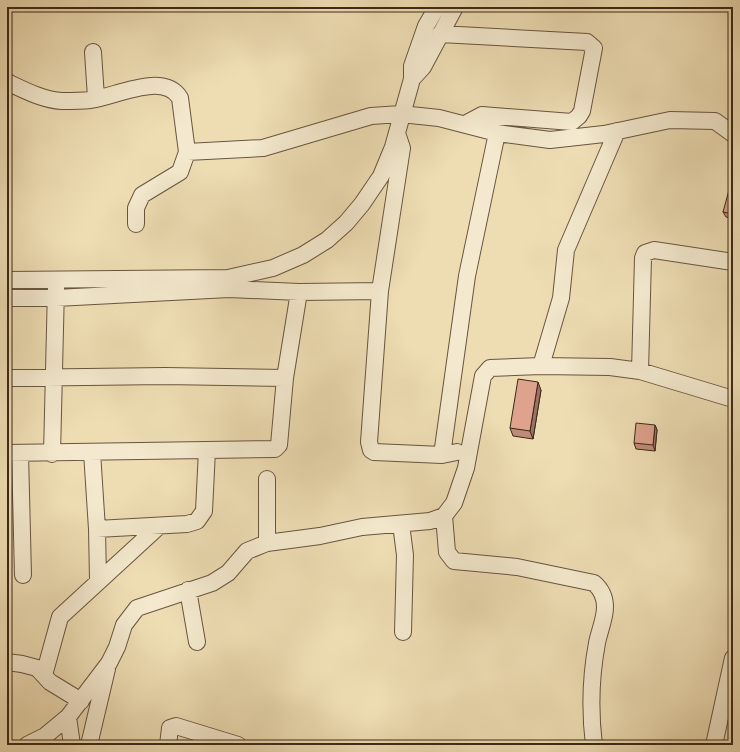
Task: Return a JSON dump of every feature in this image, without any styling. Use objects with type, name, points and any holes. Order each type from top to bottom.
[{"type":"street","points":[[7,298],[56,298],[228,284],[273,268],[303,255],[327,240],[346,223],[372,191],[381,176],[397,131],[412,79],[412,66],[426,26],[437,7]]},
{"type":"street","points":[[412,79],[423,67],[455,7]]},
{"type":"street","points":[[440,34],[587,42],[594,48],[582,111],[572,122],[482,116],[464,124]]},
{"type":"street","points":[[93,52],[96,98]]},
{"type":"street","points":[[7,82],[34,95],[56,101],[96,98],[130,89],[158,85],[175,91],[180,98],[187,152],[180,172],[142,195],[136,208],[136,224]]},
{"type":"street","points":[[187,152],[263,148],[371,116],[401,114],[439,118],[497,133],[550,140],[575,138],[670,120],[715,121],[733,134]]},
{"type":"street","points":[[397,131],[402,148],[380,291],[369,442],[371,450],[374,452],[450,454],[467,276],[497,133]]},
{"type":"street","points":[[541,366],[561,298],[566,250],[617,131]]},
{"type":"street","points":[[640,371],[643,258],[645,252],[654,250],[733,262]]},
{"type":"street","points":[[7,280],[228,284],[299,292],[380,291]]},
{"type":"street","points":[[52,454],[52,378],[56,280]]},
{"type":"street","points":[[23,574],[14,453],[52,454],[92,452],[273,450],[278,447],[280,444],[285,378],[299,292]]},
{"type":"street","points":[[27,745],[45,736],[68,717],[81,701],[109,663],[117,647],[124,624],[137,608],[212,583],[228,573],[247,551],[267,543],[320,536],[362,527],[430,521],[444,516],[454,503],[466,468],[481,383],[485,372],[490,368],[541,366],[610,367],[640,371],[733,399]]},
{"type":"street","points":[[7,378],[165,376],[285,378]]},
{"type":"street","points":[[97,529],[192,523],[201,516],[204,511],[207,450]]},
{"type":"street","points":[[92,452],[97,529],[98,580]]},
{"type":"street","points":[[267,479],[267,543]]},
{"type":"street","points":[[444,516],[447,552],[454,561],[517,567],[594,582],[600,588],[603,594],[605,608],[597,644],[593,693],[594,745]]},
{"type":"street","points":[[401,524],[405,555],[403,632]]},
{"type":"street","points":[[44,675],[60,617],[98,580],[159,526]]},
{"type":"street","points":[[188,590],[197,642]]},
{"type":"street","points":[[714,745],[730,687],[733,658]]},
{"type":"street","points":[[7,662],[33,667],[44,675],[50,682],[81,701]]},
{"type":"street","points":[[88,745],[109,663]]},
{"type":"street","points":[[68,717],[72,745]]},
{"type":"street","points":[[168,745],[170,728],[176,726],[238,745]]},
{"type":"building","points":[[729,190],[733,191],[733,214],[723,212]]},
{"type":"building","points":[[518,379],[538,382],[530,431],[510,428]]},
{"type":"building","points":[[636,423],[655,425],[653,445],[634,443]]}]
